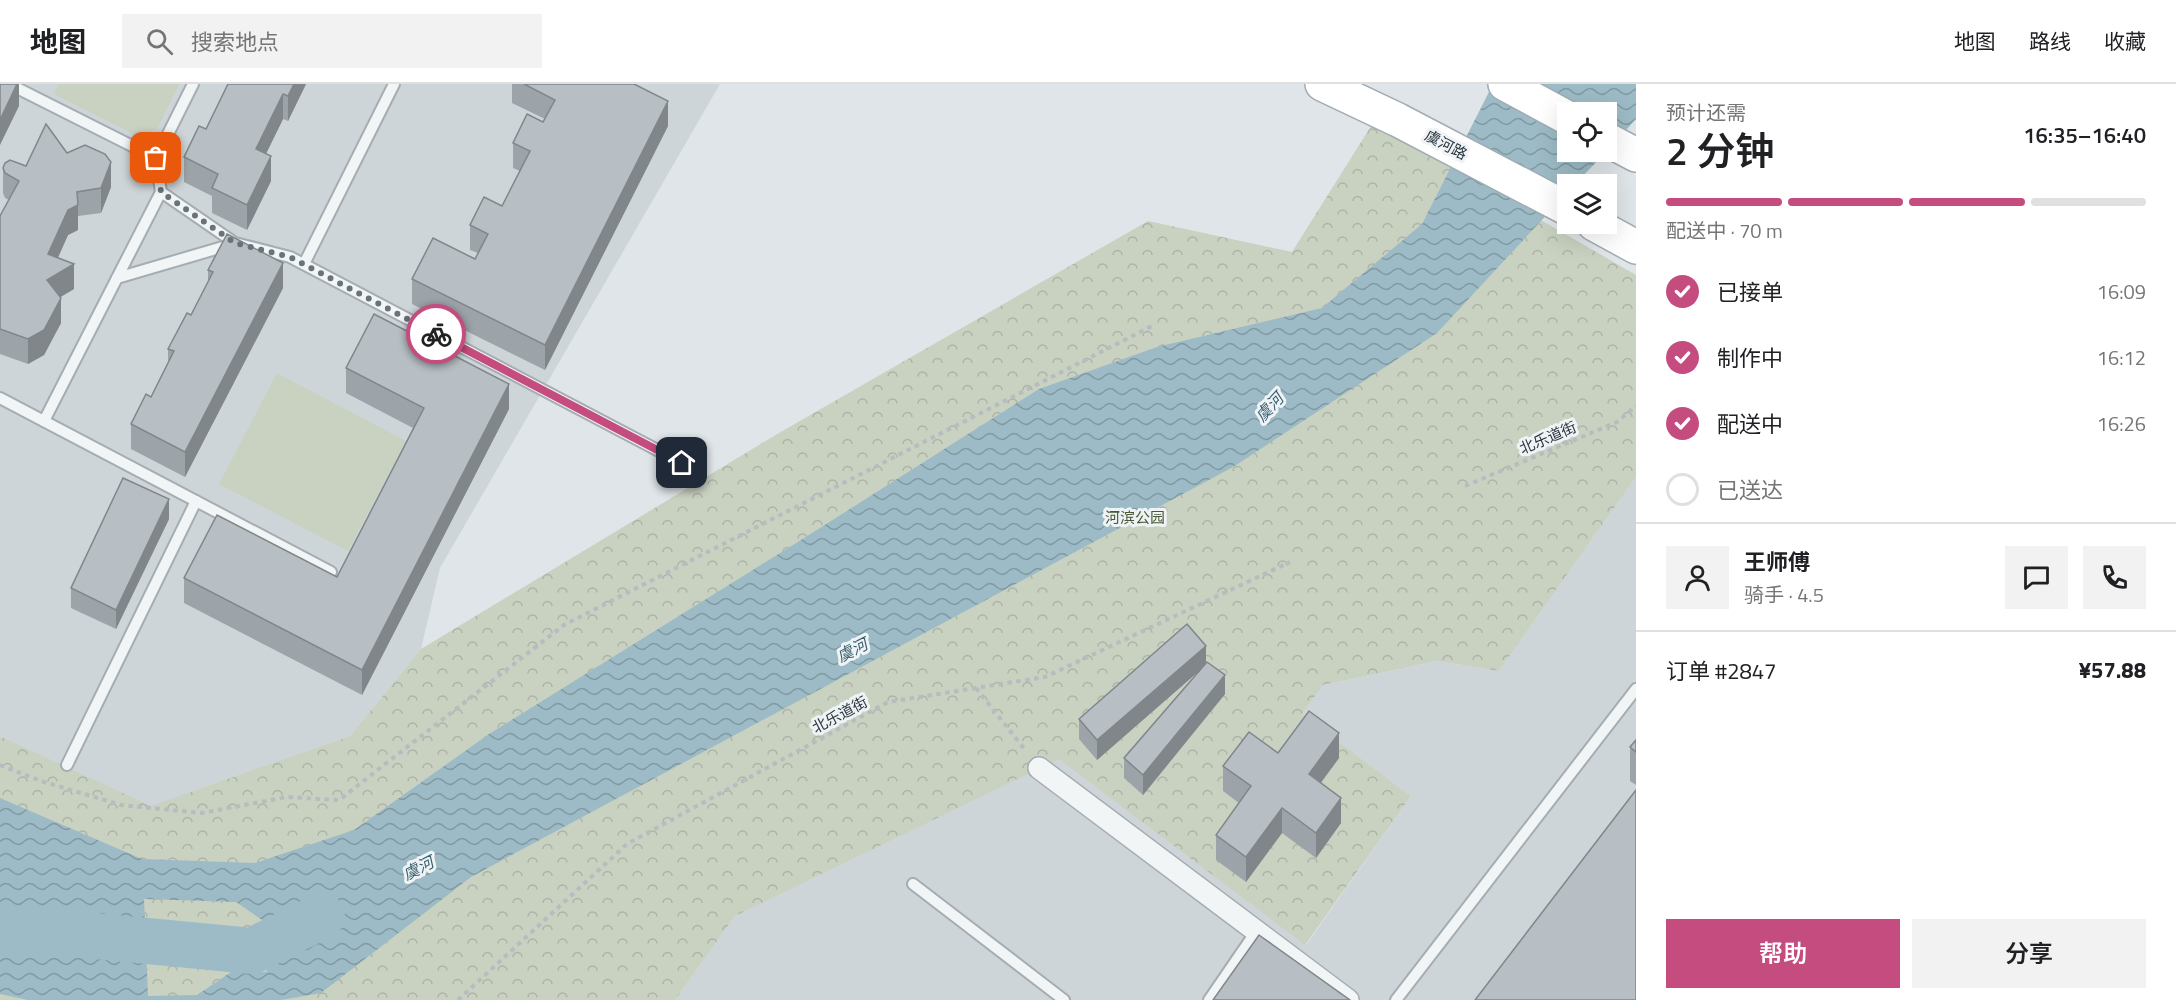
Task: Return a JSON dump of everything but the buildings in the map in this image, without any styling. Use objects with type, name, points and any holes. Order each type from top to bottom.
[{"type":"main road","name":"虞河路","points":[[1322,84],[1398,120],[1557,203]]},
{"type":"main road","points":[[1505,84],[1557,112]]},
{"type":"main road","points":[[1612,234],[1636,247]]},
{"type":"street","points":[[1039,768],[1348,1000]]},
{"type":"lane","points":[[9,84],[156,158]]},
{"type":"lane","points":[[44,421],[161,192],[156,158],[193,84]]},
{"type":"lane","points":[[304,264],[394,84]]},
{"type":"lane","points":[[161,192],[235,243],[290,257],[682,463]]},
{"type":"lane","points":[[117,278],[235,243]]},
{"type":"lane","points":[[0,398],[332,572]]},
{"type":"lane","points":[[67,765],[196,501]]},
{"type":"lane","points":[[1396,1000],[1636,689]]},
{"type":"lane","points":[[913,884],[1064,1000]]},
{"type":"lane","points":[[1209,1000],[1257,930]]},
{"type":"path","points":[[0,765],[121,805],[202,813],[287,797],[339,800],[564,626],[1152,326]]},
{"type":"path","name":"北乐道街","points":[[1465,486],[1617,422],[1636,406]]},
{"type":"path","name":"北乐道街","points":[[458,1000],[627,844],[888,702],[1045,677],[1290,562]]},
{"type":"path","points":[[976,688],[1039,768]]},
{"type":"shaded area","points":[[0,84],[720,84],[440,568],[421,649],[350,736],[151,807],[0,736]]},
{"type":"shaded area","points":[[1636,477],[1636,1000],[675,1000],[735,916],[1059,758],[1306,945],[1411,796],[1302,714],[1323,685],[1437,661],[1499,671]]},
{"type":"green space","points":[[59,84],[179,84],[157,129],[139,137],[54,94]]},
{"type":"green space","name":"河滨公园","points":[[1373,123],[1557,229],[1557,234],[1565,234],[1636,275],[1636,477],[1499,671],[1437,661],[1323,685],[1302,714],[1411,796],[1305,945],[1059,759],[735,916],[675,1000],[0,1000],[0,736],[151,806],[350,736],[421,649],[779,433],[1148,221],[1292,252]]},
{"type":"green space","points":[[277,373],[406,441],[348,551],[219,484]]},
{"type":"water","points":[[1493,84],[1636,84],[1636,119],[1617,140],[1617,102],[1557,102],[1557,162],[1596,162],[1585,174],[1557,174],[1557,204],[1437,333],[1233,467],[471,877],[321,993],[281,1000],[28,1000],[0,994],[0,798],[142,859],[255,863],[354,830],[489,734],[1039,389],[1157,347],[1322,308],[1422,224]],"holes":[[[144,899],[236,902],[262,920],[267,972],[234,970],[197,995],[148,996]]]},
{"type":"waterway","name":"虞河","points":[[0,927],[252,951],[322,916]]},
{"type":"way so far","points":[[156,158],[161,192],[235,243],[290,257],[436,334]]},
{"type":"route","points":[[436,334],[682,463]]}]
